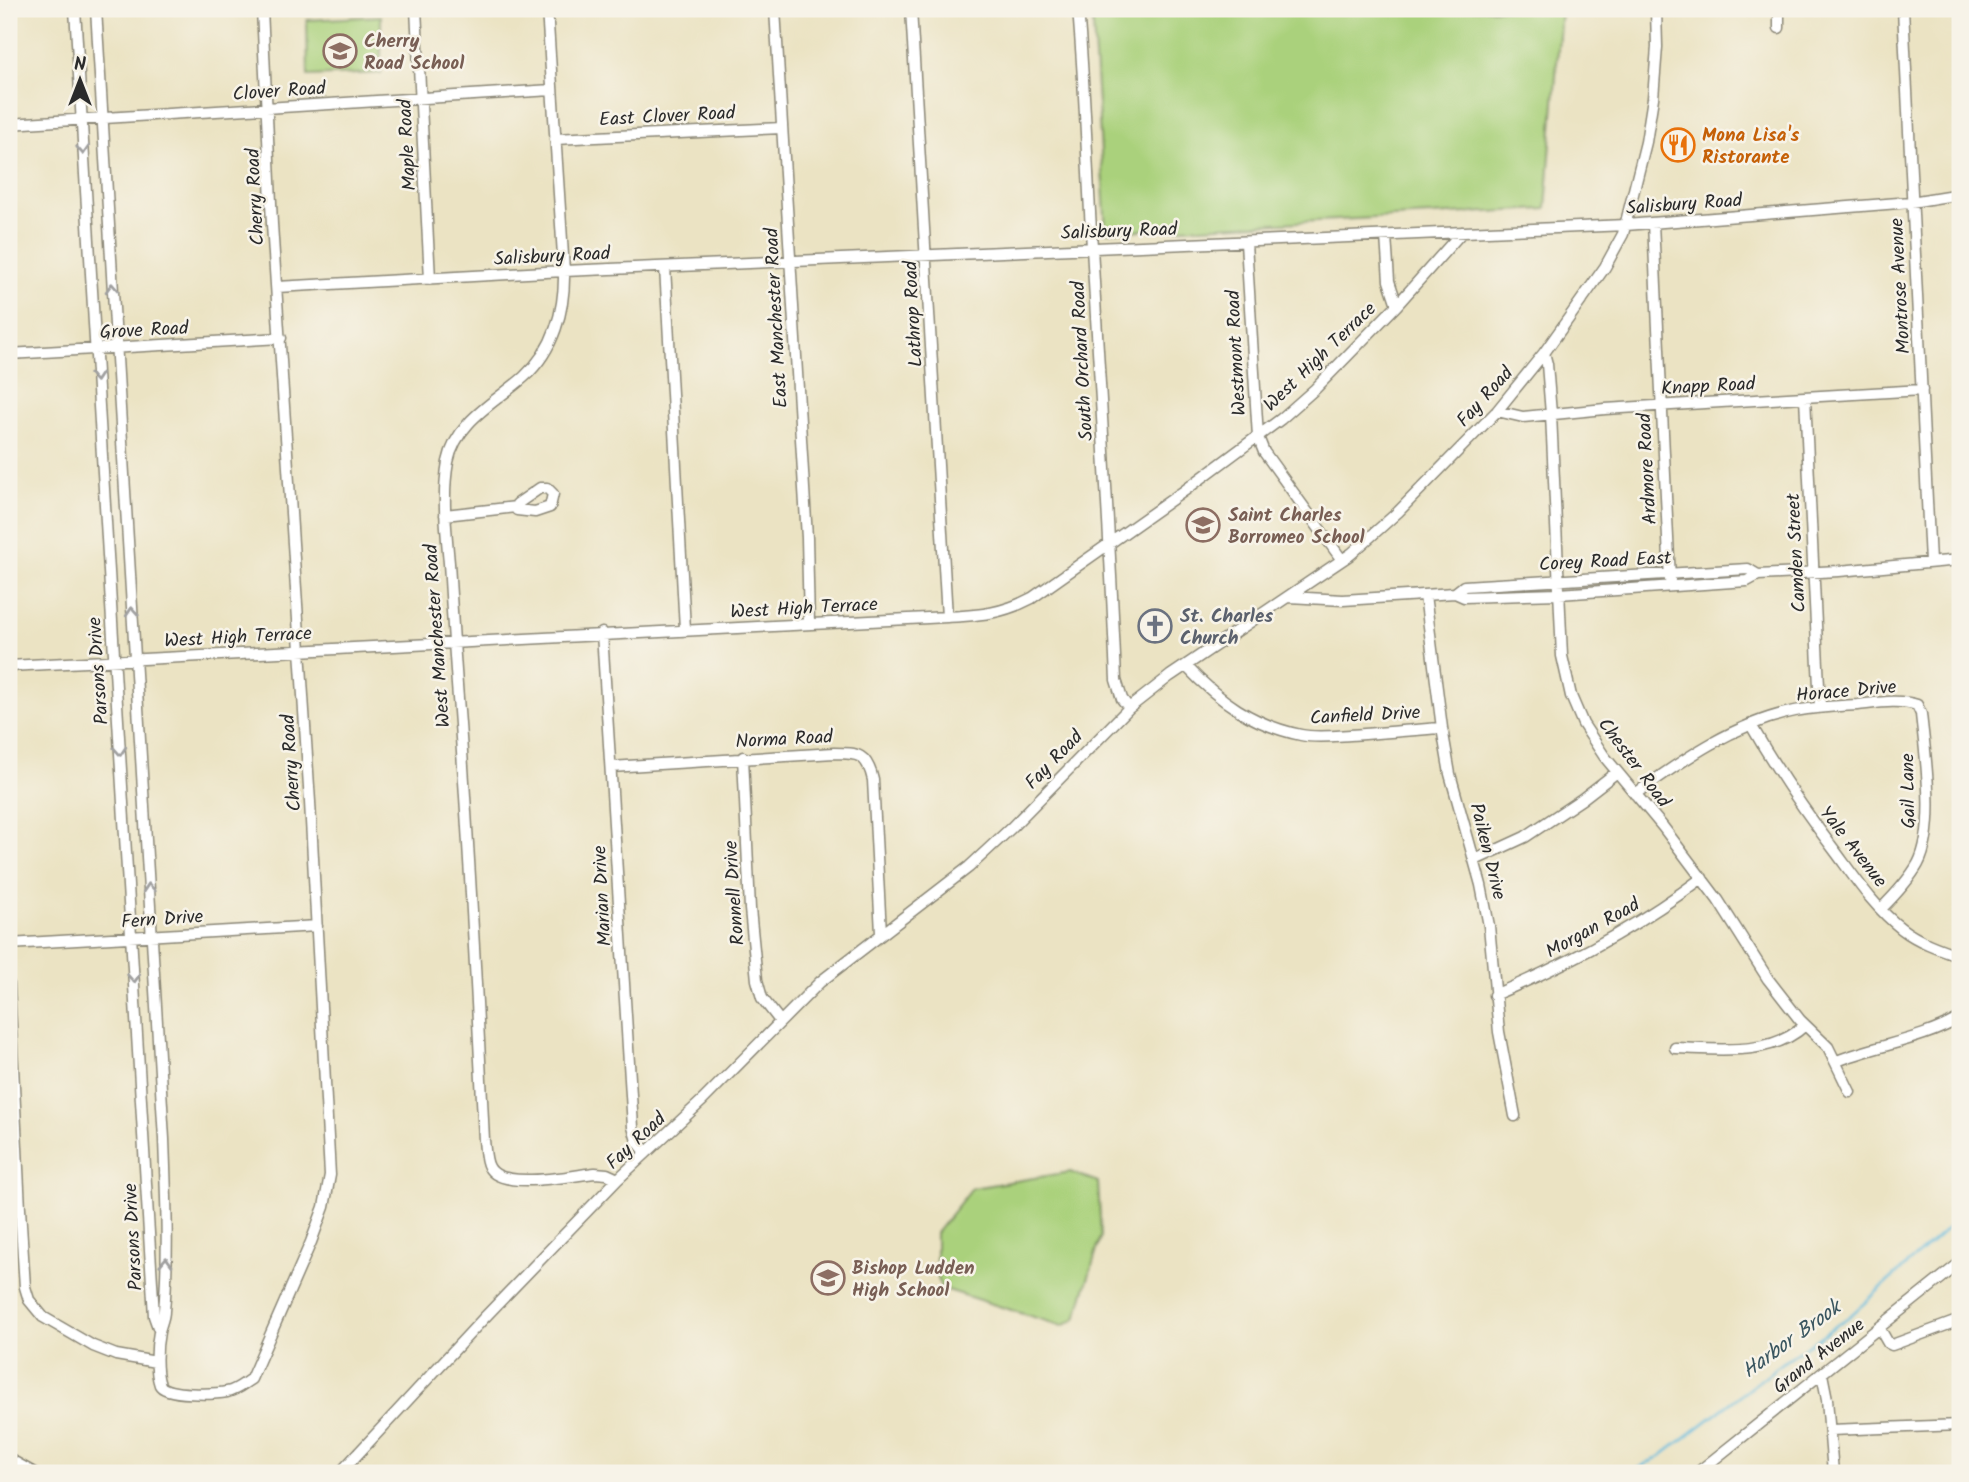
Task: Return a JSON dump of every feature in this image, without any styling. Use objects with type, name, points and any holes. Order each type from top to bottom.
[{"type":"street","name":"Parsons Drive","points":[[75,9],[146,1194],[154,1316],[159,1330]]},
{"type":"street","name":"Parsons Drive","points":[[96,9],[166,1192],[164,1315],[159,1330],[156,1362]]},
{"type":"street","name":"Cherry Road","points":[[156,1362],[161,1387],[166,1391],[226,1392],[237,1389],[251,1379],[324,1207],[330,1175],[330,1136],[262,9]]},
{"type":"street","name":"Maple Road","points":[[416,9],[430,279]]},
{"type":"street","name":"West Manchester Road","points":[[547,9],[565,292],[560,317],[541,358],[526,376],[480,412],[464,428],[454,445],[447,473],[445,516],[463,759],[484,1140],[489,1166],[501,1178],[523,1181],[596,1173],[618,1179]]},
{"type":"street","name":"East Manchester Road","points":[[775,9],[807,538],[809,624]]},
{"type":"street","name":"Lathrop Road","points":[[911,9],[947,617]]},
{"type":"street","name":"South Orchard Road","points":[[1079,9],[1116,680],[1122,699],[1129,708]]},
{"type":"street","name":"Fay Road","points":[[340,1473],[618,1179],[703,1100],[820,982],[969,867],[1129,708],[1342,560],[1398,512],[1497,411],[1544,353],[1605,267],[1626,225],[1646,142],[1653,98],[1657,47],[1656,9]]},
{"type":"street","points":[[1779,9],[1779,28]]},
{"type":"street","name":"Montrose Avenue","points":[[1903,9],[1930,562]]},
{"type":"street","name":"Clover Road","points":[[9,124],[552,90]]},
{"type":"street","name":"East Clover Road","points":[[555,139],[782,128]]},
{"type":"street","name":"Salisbury Road","points":[[277,287],[564,271],[1626,225],[1911,202],[1960,194]]},
{"type":"street","name":"Ardmore Road","points":[[1653,223],[1670,587]]},
{"type":"street","name":"West High Terrace","points":[[9,666],[947,617],[993,614],[1012,609],[1032,598],[1258,437],[1315,389],[1462,232]]},
{"type":"street","points":[[1386,236],[1389,281],[1396,305]]},
{"type":"street","name":"Westmont Road","points":[[1247,243],[1258,437],[1264,452],[1342,560]]},
{"type":"street","points":[[665,267],[685,629]]},
{"type":"street","name":"Grove Road","points":[[9,354],[281,338]]},
{"type":"street","name":"Chester Road","points":[[1544,353],[1551,414],[1562,656],[1572,696],[1583,724],[1617,772],[1718,900],[1768,979],[1805,1025],[1828,1047],[1850,1092]]},
{"type":"street","name":"Knapp Road","points":[[1497,411],[1523,417],[1922,390]]},
{"type":"street","name":"Camden Street","points":[[1805,397],[1820,707]]},
{"type":"street","points":[[445,516],[516,507]]},
{"type":"street","points":[[105,520],[126,518]]},
{"type":"street","name":"Corey Road East","points":[[1289,597],[1343,600],[1455,593],[1465,597],[1559,594],[1748,581],[1758,575],[1960,560]]},
{"type":"street","name":"Corey Road East","points":[[1455,593],[1464,586],[1669,573],[1748,569],[1758,575]]},
{"type":"street","name":"Paiken Drive","points":[[1425,595],[1450,774],[1475,860],[1489,926],[1502,1054],[1515,1116]]},
{"type":"street","name":"Marian Drive","points":[[602,634],[633,1127],[637,1141],[646,1152]]},
{"type":"street","name":"Canfield Drive","points":[[1186,666],[1207,689],[1233,708],[1270,726],[1303,735],[1442,728]]},
{"type":"street","name":"Horace Drive","points":[[1635,794],[1698,750],[1751,725],[1795,711],[1820,707],[1913,703]]},
{"type":"street","name":"Gail Lane","points":[[1881,909],[1918,864],[1926,832],[1927,786],[1921,714],[1913,703]]},
{"type":"street","name":"Yale Avenue","points":[[1751,725],[1797,801],[1881,909],[1902,929],[1931,946],[1960,956]]},
{"type":"street","name":"Norma Road","points":[[611,767],[743,757],[851,753],[864,758],[869,764],[873,780],[881,933]]},
{"type":"street","name":"Ronnell Drive","points":[[743,757],[750,909],[757,980],[762,998],[780,1021]]},
{"type":"street","points":[[1475,860],[1525,836],[1582,799],[1617,772]]},
{"type":"street","name":"Morgan Road","points":[[1494,995],[1537,977],[1611,939],[1702,878]]},
{"type":"street","name":"Fern Drive","points":[[9,944],[317,926]]},
{"type":"street","points":[[9,985],[20,1209],[25,1287],[29,1300],[44,1317],[93,1346],[116,1355],[156,1362]]},
{"type":"street","points":[[1837,1061],[1863,1050],[1944,1027],[1960,1018]]},
{"type":"street","points":[[1675,1048],[1737,1050],[1779,1041],[1798,1032],[1805,1025]]},
{"type":"street","points":[[146,1194],[166,1192]]},
{"type":"street","name":"Grand Avenue","points":[[1697,1473],[1960,1263]]},
{"type":"street","points":[[1880,1329],[1892,1345],[1960,1320]]},
{"type":"street","points":[[1822,1374],[1833,1473]]},
{"type":"street","points":[[1830,1430],[1960,1425]]},
{"type":"street","points":[[9,1459],[34,1473]]},
{"type":"green space","points":[[1092,9],[1561,9],[1546,209],[1106,232]]},
{"type":"green space","points":[[381,16],[381,73],[308,76],[307,20]]},
{"type":"green space","points":[[1070,1172],[1098,1182],[1101,1236],[1076,1319],[1062,1326],[941,1288],[936,1271],[936,1233],[972,1188]]},
{"type":"waterway","name":"Harbor Brook","points":[[1630,1473],[1661,1456],[1789,1358],[1850,1316],[1960,1217]]},
{"type":"place","name":"Cherry Road School","points":[[340,51]]},
{"type":"place","name":"Mona Lisa's Ristorante","points":[[1678,145]]},
{"type":"place","name":"Saint Charles Borromeo School","points":[[1203,525]]},
{"type":"place","name":"St. Charles Church","points":[[1155,626]]},
{"type":"place","name":"Bishop Ludden High School","points":[[828,1278]]}]
